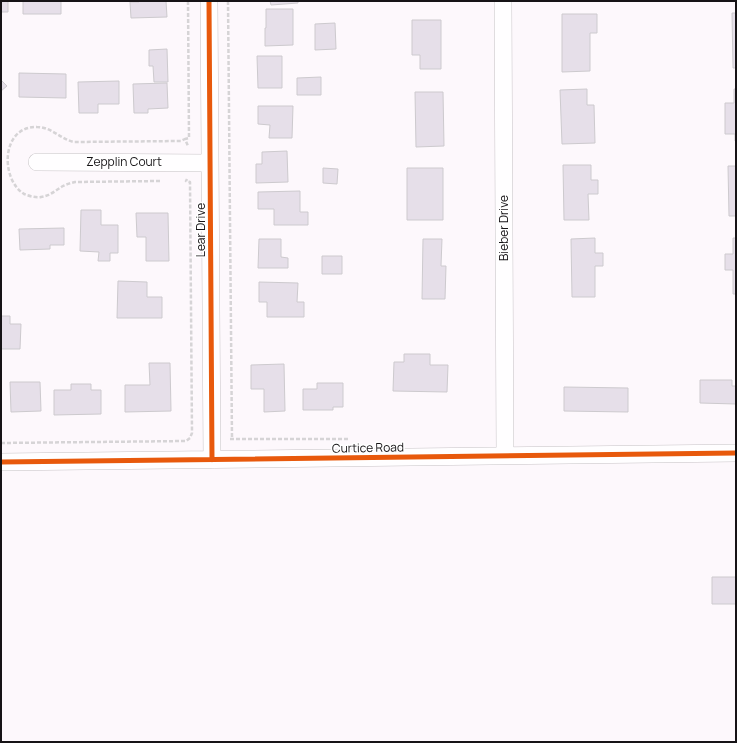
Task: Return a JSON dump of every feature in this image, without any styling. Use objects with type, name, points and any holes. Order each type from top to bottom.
[{"type":"street","name":"Lear Drive","points":[[209,1],[212,460]]},
{"type":"street","name":"Bieber Drive","points":[[503,1],[505,456]]},
{"type":"street","name":"Zepplin Court","points":[[37,162],[210,163]]},
{"type":"street","name":"Curtice Road","points":[[1,462],[736,453]]},
{"type":"path","points":[[188,1],[188,138],[185,139],[189,148],[189,174],[186,181],[190,182],[192,433],[190,438]]},
{"type":"path","points":[[228,1],[232,439]]},
{"type":"path","points":[[1,443],[186,441],[190,438],[348,439]]},
{"type":"building","points":[[1,1],[8,1],[8,12],[1,12]]},
{"type":"building","points":[[23,1],[61,1],[61,14],[23,14]]},
{"type":"building","points":[[166,1],[167,17],[131,18],[130,2]]},
{"type":"building","points":[[270,1],[298,1],[298,3],[271,5]]},
{"type":"building","points":[[266,9],[293,9],[293,45],[265,46]]},
{"type":"building","points":[[732,13],[736,13],[736,68],[733,68]]},
{"type":"building","points":[[562,14],[597,14],[597,33],[590,33],[590,71],[562,72]]},
{"type":"building","points":[[412,20],[441,20],[441,69],[420,69],[420,55],[412,55]]},
{"type":"building","points":[[335,23],[336,49],[315,50],[315,24]]},
{"type":"building","points":[[167,49],[168,82],[154,82],[153,66],[149,66],[149,50]]},
{"type":"building","points":[[257,56],[282,56],[282,88],[258,88]]},
{"type":"building","points":[[19,73],[66,74],[66,98],[19,97]]},
{"type":"building","points":[[321,77],[321,95],[297,95],[297,78]]},
{"type":"building","points":[[1,80],[7,86],[1,91]]},
{"type":"building","points":[[119,81],[119,104],[98,104],[98,113],[79,113],[78,82]]},
{"type":"building","points":[[167,83],[168,108],[148,109],[148,113],[134,113],[133,84]]},
{"type":"building","points":[[587,89],[587,105],[594,105],[595,143],[562,144],[560,90]]},
{"type":"building","points":[[734,89],[736,89],[736,141],[735,134],[725,134],[725,103],[734,103]]},
{"type":"building","points":[[415,92],[443,92],[444,146],[416,147]]},
{"type":"building","points":[[258,106],[293,106],[292,138],[269,138],[270,125],[258,124]]},
{"type":"building","points":[[287,151],[288,182],[256,183],[256,164],[262,164],[262,152]]},
{"type":"building","points":[[563,165],[591,165],[591,180],[598,180],[598,194],[588,194],[589,220],[564,220]]},
{"type":"building","points":[[728,166],[736,166],[736,216],[729,216]]},
{"type":"building","points":[[323,168],[338,169],[337,184],[323,183]]},
{"type":"building","points":[[407,168],[443,168],[443,220],[407,220]]},
{"type":"building","points":[[300,191],[300,212],[308,212],[308,225],[274,225],[274,209],[258,209],[258,192]]},
{"type":"building","points":[[81,210],[101,210],[101,225],[118,225],[118,253],[110,253],[110,261],[98,261],[99,252],[80,251]]},
{"type":"building","points":[[136,213],[168,213],[169,261],[146,261],[146,237],[137,237]]},
{"type":"building","points":[[64,228],[64,245],[50,245],[50,249],[20,250],[19,229]]},
{"type":"building","points":[[595,238],[595,253],[603,253],[603,266],[595,266],[595,297],[572,297],[571,239]]},
{"type":"building","points":[[733,238],[736,238],[736,294],[733,294],[733,270],[725,270],[725,254],[733,254]]},
{"type":"building","points":[[259,239],[281,239],[281,257],[288,258],[288,268],[258,268]]},
{"type":"building","points":[[423,239],[442,239],[441,266],[446,266],[445,299],[422,299]]},
{"type":"building","points":[[322,256],[342,256],[342,274],[322,274]]},
{"type":"building","points":[[118,281],[147,282],[147,297],[162,297],[162,318],[117,318]]},
{"type":"building","points":[[259,282],[298,283],[297,302],[304,302],[304,317],[267,317],[267,302],[259,302]]},
{"type":"building","points":[[1,316],[10,316],[10,324],[21,324],[20,349],[1,349]]},
{"type":"building","points":[[404,354],[430,354],[430,365],[448,365],[447,392],[393,391],[394,362],[404,362]]},
{"type":"building","points":[[149,363],[170,363],[171,411],[125,412],[125,385],[150,385]]},
{"type":"building","points":[[284,364],[285,411],[264,412],[264,389],[251,389],[251,365]]},
{"type":"building","points":[[700,380],[732,380],[732,386],[736,386],[736,404],[700,403]]},
{"type":"building","points":[[10,382],[40,382],[41,411],[11,412]]},
{"type":"building","points":[[317,383],[343,383],[343,407],[333,407],[333,410],[303,410],[303,389],[317,389]]},
{"type":"building","points":[[71,384],[91,384],[91,390],[101,390],[101,414],[54,415],[54,390],[71,390]]},
{"type":"building","points":[[564,387],[628,388],[628,412],[564,411]]},
{"type":"building","points":[[712,577],[736,577],[736,604],[712,604]]},
{"type":"cycle path","points":[[209,1],[212,460]]},
{"type":"cycle path","points":[[1,462],[736,453]]}]
